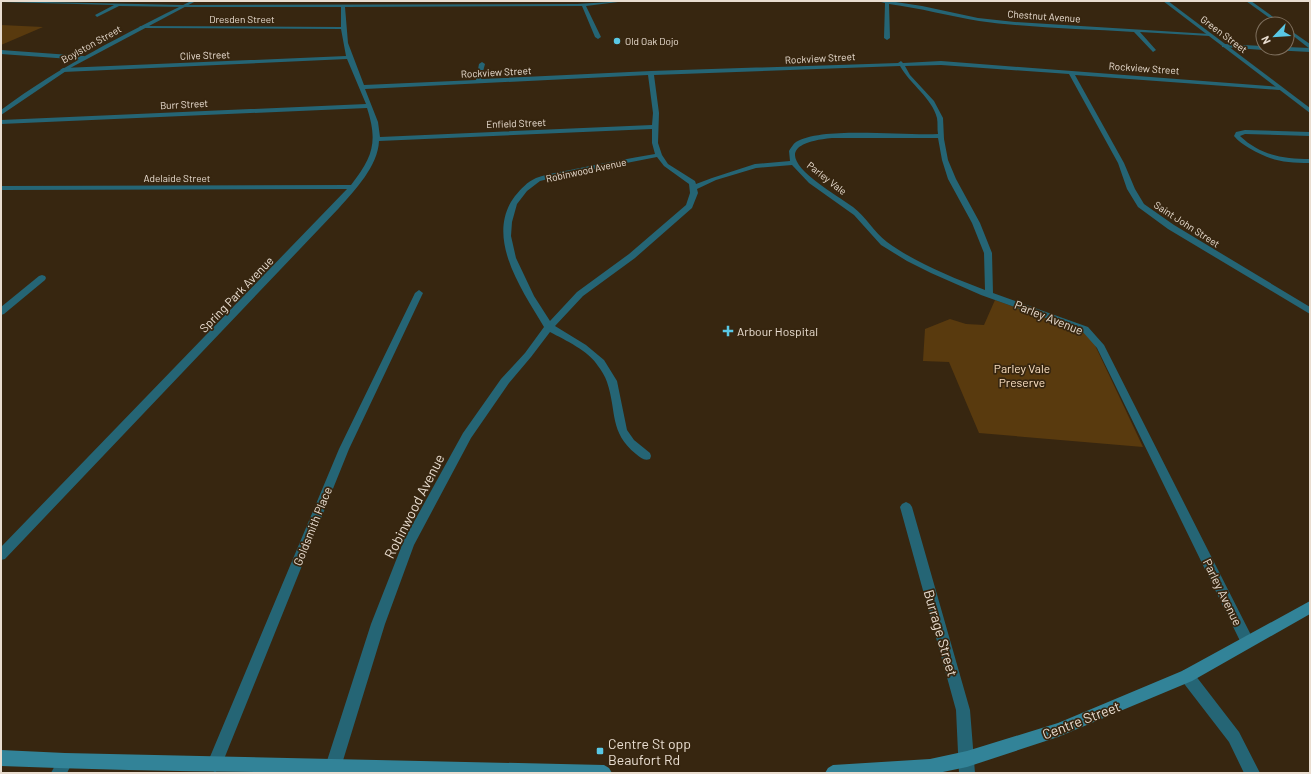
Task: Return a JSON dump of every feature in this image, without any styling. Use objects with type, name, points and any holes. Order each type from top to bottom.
[{"type":"main road","name":"Centre Street","points":[[833,773],[967,766],[1187,676],[1247,640],[1310,607]]},
{"type":"main road","points":[[1,758],[62,767],[215,764],[604,773]]},
{"type":"street","name":"Boylston Street","points":[[2,110],[45,80],[194,1]]},
{"type":"street","points":[[300,6],[304,1]]},
{"type":"street","points":[[1,2],[183,6],[343,6],[464,3],[582,4],[624,1]]},
{"type":"street","name":"Chestnut Avenue","points":[[879,1],[922,7],[984,20],[1210,35]]},
{"type":"street","name":"Green Street","points":[[1165,1],[1310,111]]},
{"type":"street","points":[[1248,1],[1270,16]]},
{"type":"street","points":[[887,2],[887,38]]},
{"type":"street","points":[[582,4],[598,37]]},
{"type":"street","points":[[97,16],[119,5]]},
{"type":"street","points":[[343,6],[345,43],[374,123],[377,139]]},
{"type":"street","name":"Dresden Street","points":[[141,28],[343,28]]},
{"type":"street","points":[[1136,31],[1153,50]]},
{"type":"street","points":[[1295,35],[1310,47]]},
{"type":"street","points":[[1224,46],[1255,48]]},
{"type":"street","points":[[1295,49],[1310,50]]},
{"type":"street","points":[[1,52],[84,58]]},
{"type":"street","name":"Clive Street","points":[[63,70],[349,57]]},
{"type":"street","points":[[901,63],[908,76],[932,102],[940,118],[945,160],[952,179],[976,223],[988,253],[989,294]]},
{"type":"street","name":"Rockview Street","points":[[361,88],[652,73],[901,63],[942,63],[1279,88]]},
{"type":"street","points":[[478,82],[482,64]]},
{"type":"street","name":"Saint John Street","points":[[1071,72],[1121,163],[1131,189],[1141,205],[1177,231],[1310,311]]},
{"type":"street","points":[[652,73],[655,97],[655,143],[659,155],[666,165],[692,183],[693,188],[714,179],[755,166],[793,163]]},
{"type":"street","name":"Burr Street","points":[[1,122],[368,106]]},
{"type":"street","name":"Enfield Street","points":[[377,139],[656,127]]},
{"type":"street","points":[[1310,134],[1245,132],[1238,133],[1237,136],[1265,155],[1275,159],[1286,161],[1310,161]]},
{"type":"street","name":"Parley Vale","points":[[941,136],[812,138],[803,140],[791,151],[791,157],[793,163],[802,174],[858,215],[886,246],[942,274],[989,294]]},
{"type":"street","name":"Spring Park Avenue","points":[[1,555],[330,213],[352,187],[370,160],[377,139]]},
{"type":"street","name":"Robinwood Avenue","points":[[646,456],[630,443],[622,430],[612,381],[601,362],[583,347],[549,326],[530,296],[512,258],[507,236],[508,222],[513,204],[524,189],[538,180],[560,174],[659,155]]},
{"type":"street","name":"Adelaide Street","points":[[1,188],[352,187]]},
{"type":"street","points":[[1,195],[11,188]]},
{"type":"street","name":"Robinwood Avenue","points":[[334,767],[378,624],[408,544],[466,436],[504,381],[528,354],[549,326],[580,294],[632,256],[671,223],[688,206],[694,193],[693,188]]},
{"type":"street","points":[[1,312],[42,278]]},
{"type":"street","name":"Goldsmith Place","points":[[215,764],[344,449],[419,293]]},
{"type":"street","name":"Parley Avenue","points":[[989,294],[1085,329],[1101,347],[1247,640]]},
{"type":"street","name":"Burrage Street","points":[[906,507],[963,710],[967,766]]},
{"type":"street","points":[[1187,676],[1234,737],[1252,773]]},
{"type":"green space","points":[[1,25],[43,27],[1,45]]},
{"type":"green space","name":"Parley Vale Preserve","points":[[995,300],[1082,331],[1093,341],[1143,447],[979,433],[949,362],[923,361],[925,329],[950,319],[966,324],[984,325]]},
{"type":"place","name":"Old Oak Dojo","points":[[617,41]]},
{"type":"place","name":"Arbour Hospital","points":[[728,331]]},
{"type":"place","name":"Centre St opp Beaufort Rd","points":[[600,751]]}]
